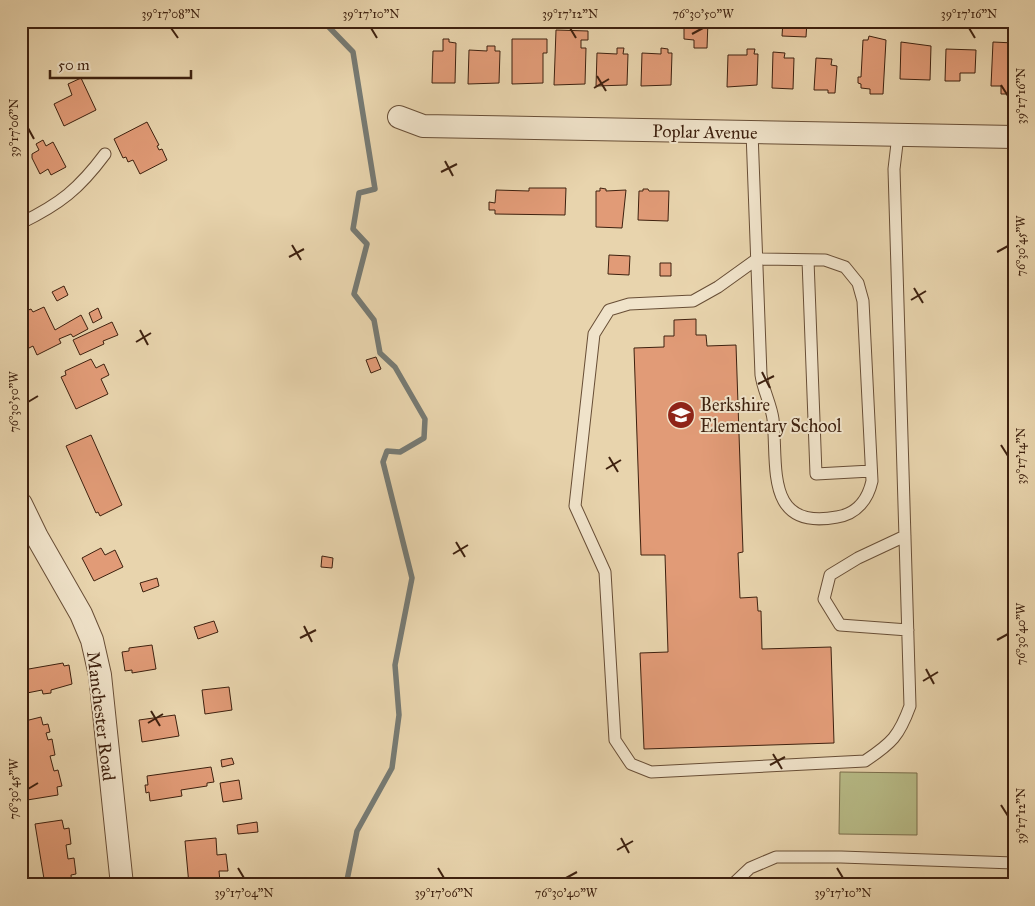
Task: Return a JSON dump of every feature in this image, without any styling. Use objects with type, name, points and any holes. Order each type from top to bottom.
[{"type":"street","name":"Poplar Avenue","points":[[399,117],[423,126],[1014,137]]},
{"type":"street","name":"Manchester Road","points":[[21,504],[29,539],[70,594],[92,640],[100,674],[122,885]]},
{"type":"lane","points":[[752,132],[757,259],[761,375],[764,392],[773,417],[775,477],[783,501],[792,510],[806,517],[837,517],[850,513],[862,504],[869,494],[872,471],[863,301],[858,283],[845,267],[824,260],[757,259],[693,302],[629,304],[609,310],[594,334],[575,506],[605,572],[615,740],[631,764],[651,772],[865,761],[887,746],[902,729],[910,706],[894,168],[898,135]]},
{"type":"lane","points":[[21,223],[58,203],[84,182],[105,154]]},
{"type":"lane","points":[[808,260],[816,474],[872,471]]},
{"type":"lane","points":[[905,536],[858,558],[830,575],[824,599],[840,625],[908,630]]},
{"type":"lane","points":[[732,885],[750,868],[776,857],[841,857],[1014,863]]},
{"type":"green space","points":[[840,772],[917,773],[917,835],[839,834]]},
{"type":"building","points":[[684,21],[708,21],[707,48],[694,48],[694,40],[684,39]]},
{"type":"building","points":[[783,21],[807,21],[806,37],[782,36]]},
{"type":"building","points":[[556,30],[588,31],[588,40],[581,40],[581,48],[586,48],[585,84],[554,85]]},
{"type":"building","points":[[869,36],[886,40],[883,94],[870,94],[870,89],[861,88],[861,84],[858,83],[858,77],[861,77],[863,40],[868,40]]},
{"type":"building","points":[[443,39],[449,39],[449,42],[456,43],[455,83],[432,83],[433,51],[443,51]]},
{"type":"building","points":[[512,39],[547,39],[547,53],[543,53],[543,83],[512,84]]},
{"type":"building","points":[[901,42],[931,46],[930,80],[900,79]]},
{"type":"building","points":[[993,42],[1014,43],[1014,94],[1001,94],[1001,86],[991,86]]},
{"type":"building","points":[[487,46],[495,46],[495,51],[500,51],[499,83],[468,84],[469,50],[487,51]]},
{"type":"building","points":[[617,48],[624,48],[623,54],[628,54],[627,85],[596,86],[597,53],[617,54]]},
{"type":"building","points":[[661,48],[668,49],[668,53],[672,53],[671,85],[641,86],[642,53],[661,54]]},
{"type":"building","points":[[747,49],[755,49],[754,54],[758,54],[757,85],[727,87],[728,55],[747,55]]},
{"type":"building","points":[[946,49],[976,50],[975,73],[960,73],[960,81],[945,81]]},
{"type":"building","points":[[773,52],[785,53],[784,58],[794,58],[793,89],[772,88]]},
{"type":"building","points":[[816,58],[832,59],[831,65],[837,66],[835,93],[828,93],[828,90],[814,90]]},
{"type":"building","points":[[81,78],[96,110],[64,126],[54,104],[72,95],[68,84]]},
{"type":"building","points":[[147,122],[159,145],[157,146],[159,150],[162,149],[167,160],[140,174],[133,160],[128,162],[126,157],[123,158],[114,139]]},
{"type":"building","points":[[43,140],[46,146],[53,142],[66,167],[51,175],[48,169],[40,174],[32,158],[32,154],[39,150],[36,144]]},
{"type":"building","points":[[21,181],[28,195],[21,198]]},
{"type":"building","points":[[529,188],[566,188],[565,215],[495,214],[495,210],[489,210],[489,202],[495,203],[496,190],[529,191]]},
{"type":"building","points":[[600,188],[606,189],[606,191],[626,190],[622,228],[596,227],[596,191],[600,191]]},
{"type":"building","points":[[643,189],[648,189],[649,191],[669,191],[668,221],[638,220],[639,191],[643,191]]},
{"type":"building","points":[[609,255],[630,256],[629,275],[608,274]]},
{"type":"building","points":[[660,263],[671,263],[671,276],[660,276]]},
{"type":"building","points":[[64,286],[68,295],[57,301],[52,292]]},
{"type":"building","points":[[44,307],[55,330],[81,315],[88,329],[73,337],[71,334],[59,339],[61,343],[37,355],[33,346],[21,352],[21,313],[31,309],[33,312]]},
{"type":"building","points":[[98,308],[102,318],[93,323],[89,313]]},
{"type":"building","points":[[696,319],[696,335],[706,335],[707,346],[736,345],[743,552],[738,553],[740,598],[757,597],[758,611],[761,611],[762,649],[831,647],[834,743],[644,749],[640,653],[668,652],[665,555],[641,555],[634,348],[664,347],[664,336],[674,336],[674,320]]},
{"type":"building","points":[[112,322],[118,335],[103,341],[104,344],[80,355],[73,340]]},
{"type":"building","points":[[376,357],[381,369],[371,373],[366,360]]},
{"type":"building","points":[[91,359],[96,368],[104,364],[109,375],[101,379],[108,394],[76,409],[61,377],[66,375],[65,371]]},
{"type":"building","points":[[91,435],[122,505],[100,516],[98,512],[96,513],[66,446]]},
{"type":"building","points":[[101,548],[105,555],[115,550],[123,567],[94,581],[82,558]]},
{"type":"building","points":[[322,556],[333,558],[332,568],[321,567]]},
{"type":"building","points":[[157,578],[159,586],[143,592],[140,583]]},
{"type":"building","points":[[214,621],[218,632],[198,639],[194,627]]},
{"type":"building","points":[[152,645],[156,669],[132,673],[132,670],[125,671],[122,652],[129,651],[129,648]]},
{"type":"building","points":[[63,663],[64,666],[69,665],[72,684],[51,690],[51,693],[43,694],[42,690],[27,693],[23,670]]},
{"type":"building","points":[[229,687],[232,710],[205,714],[202,690]]},
{"type":"building","points":[[175,715],[179,736],[142,742],[139,720]]},
{"type":"building","points":[[41,717],[43,725],[48,724],[50,732],[46,733],[48,740],[52,739],[55,755],[50,756],[54,771],[58,770],[62,786],[57,787],[58,795],[21,801],[21,787],[28,785],[21,750],[21,722]]},
{"type":"building","points":[[232,758],[234,764],[222,767],[221,760]]},
{"type":"building","points":[[211,767],[214,782],[207,783],[207,786],[181,790],[182,796],[150,801],[149,792],[146,793],[145,785],[148,785],[147,776]]},
{"type":"building","points":[[239,780],[242,799],[223,802],[220,783]]},
{"type":"building","points":[[62,820],[64,829],[69,828],[71,844],[66,845],[68,859],[74,858],[76,874],[71,875],[72,885],[45,885],[35,824]]},
{"type":"building","points":[[257,822],[258,832],[238,834],[237,825]]},
{"type":"building","points":[[216,838],[217,855],[226,854],[228,871],[219,871],[220,882],[217,882],[217,885],[214,883],[189,885],[185,841]]},
{"type":"waterway","points":[[323,21],[353,52],[375,189],[359,193],[353,229],[367,244],[354,294],[374,320],[380,353],[395,367],[425,419],[424,438],[400,452],[387,451],[383,462],[412,578],[395,665],[399,715],[392,768],[357,831],[346,885]]},
{"type":"place","name":"Berkshire Elementary School","points":[[681,415]]}]
